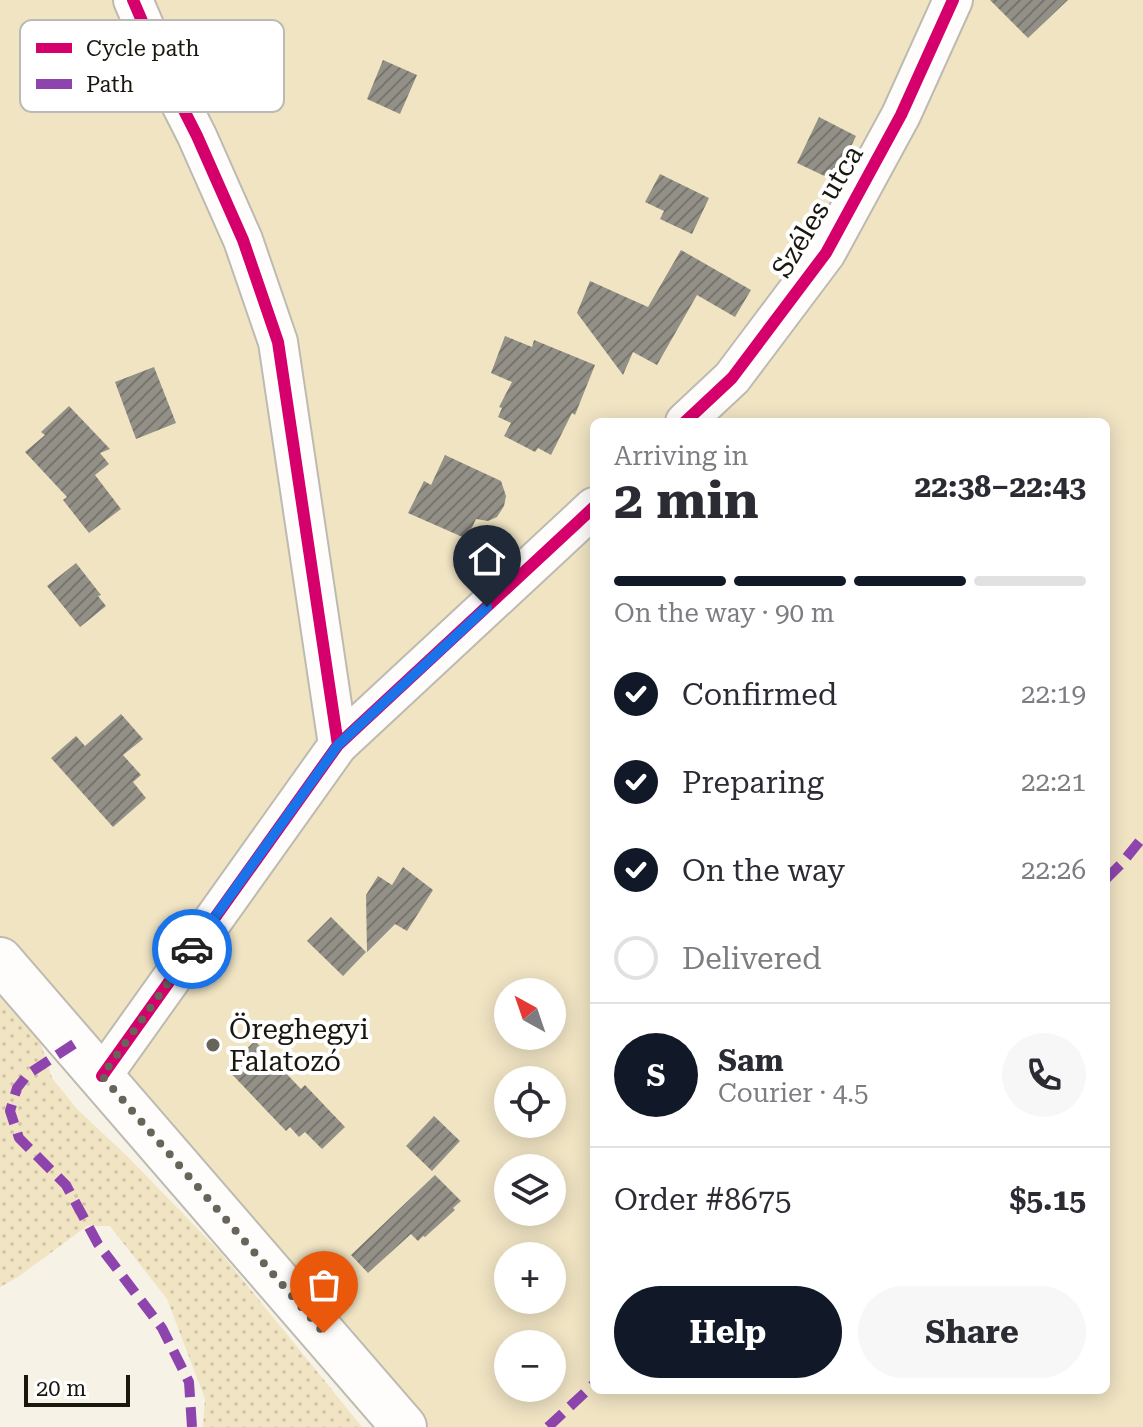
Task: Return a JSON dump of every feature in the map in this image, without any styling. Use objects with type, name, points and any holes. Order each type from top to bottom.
[{"type":"main road","points":[[0,960],[404,1427]]},
{"type":"street","points":[[133,0],[142,20]]},
{"type":"street","name":"Széles utca","points":[[689,418],[732,378],[826,253],[901,115],[953,0]]},
{"type":"street","points":[[184,112],[243,240],[278,342],[338,745]]},
{"type":"street","points":[[102,1076],[338,745],[590,511]]},
{"type":"shaded area","points":[[0,0],[1143,0],[1143,1427],[404,1427],[0,960]]},
{"type":"shaded area","points":[[0,985],[39,1038],[52,1078],[77,1109],[221,1253],[362,1427],[203,1427],[205,1399],[167,1299],[110,1226],[87,1226],[0,1287]]},
{"type":"building","points":[[990,0],[1068,0],[1028,38]]},
{"type":"building","points":[[383,60],[417,75],[400,114],[367,99]]},
{"type":"building","points":[[819,117],[856,136],[835,181],[797,163]]},
{"type":"building","points":[[660,174],[709,198],[692,234],[660,219],[664,211],[645,202]]},
{"type":"building","points":[[681,250],[751,290],[735,317],[697,295],[657,365],[633,352],[623,375],[577,313],[590,281],[648,307]]},
{"type":"building","points":[[505,336],[532,347],[534,340],[595,365],[575,415],[572,413],[551,455],[538,448],[535,452],[504,436],[511,423],[498,417],[502,408],[499,407],[512,382],[491,373]]},
{"type":"building","points":[[154,367],[176,423],[136,439],[115,382]]},
{"type":"building","points":[[69,406],[110,449],[100,453],[109,464],[95,475],[121,509],[89,533],[63,500],[67,497],[25,452],[45,435],[41,432]]},
{"type":"building","points":[[445,455],[501,481],[506,496],[497,517],[488,521],[476,519],[467,539],[408,513],[424,481],[431,485]]},
{"type":"building","points":[[76,563],[106,606],[80,627],[47,586]]},
{"type":"building","points":[[121,714],[143,739],[123,755],[141,775],[133,782],[146,798],[113,827],[51,758],[76,736],[85,746]]},
{"type":"building","points":[[403,867],[433,890],[407,931],[395,924],[367,952],[366,895],[378,876],[392,885]]},
{"type":"building","points":[[331,917],[366,952],[343,976],[307,941]]},
{"type":"building","points":[[255,1041],[301,1089],[305,1085],[345,1127],[322,1149],[305,1132],[299,1137],[290,1127],[286,1131],[226,1068]]},
{"type":"building","points":[[434,1116],[460,1141],[432,1171],[406,1146]]},
{"type":"building","points":[[435,1175],[461,1201],[453,1208],[455,1210],[418,1241],[411,1234],[368,1273],[351,1255]]},
{"type":"marked path","points":[[1110,875],[1143,837]]},
{"type":"marked path","points":[[74,1044],[28,1074],[17,1088],[10,1111],[19,1138],[66,1185],[98,1244],[162,1328],[189,1382],[192,1427]]},
{"type":"marked path","points":[[548,1427],[590,1388]]},
{"type":"cycle path","points":[[133,0],[142,20]]},
{"type":"cycle path","points":[[689,418],[732,378],[826,253],[901,115],[953,0]]},
{"type":"cycle path","points":[[185,112],[243,240],[278,342],[338,745]]},
{"type":"cycle path","points":[[102,1076],[338,745],[590,511]]},
{"type":"way so far","points":[[192,949],[102,1076],[324,1333]]},
{"type":"place","name":"Öreghegyi Falatozó","points":[[213,1045]]},
{"type":"route","points":[[192,949],[338,745],[487,607]]}]
